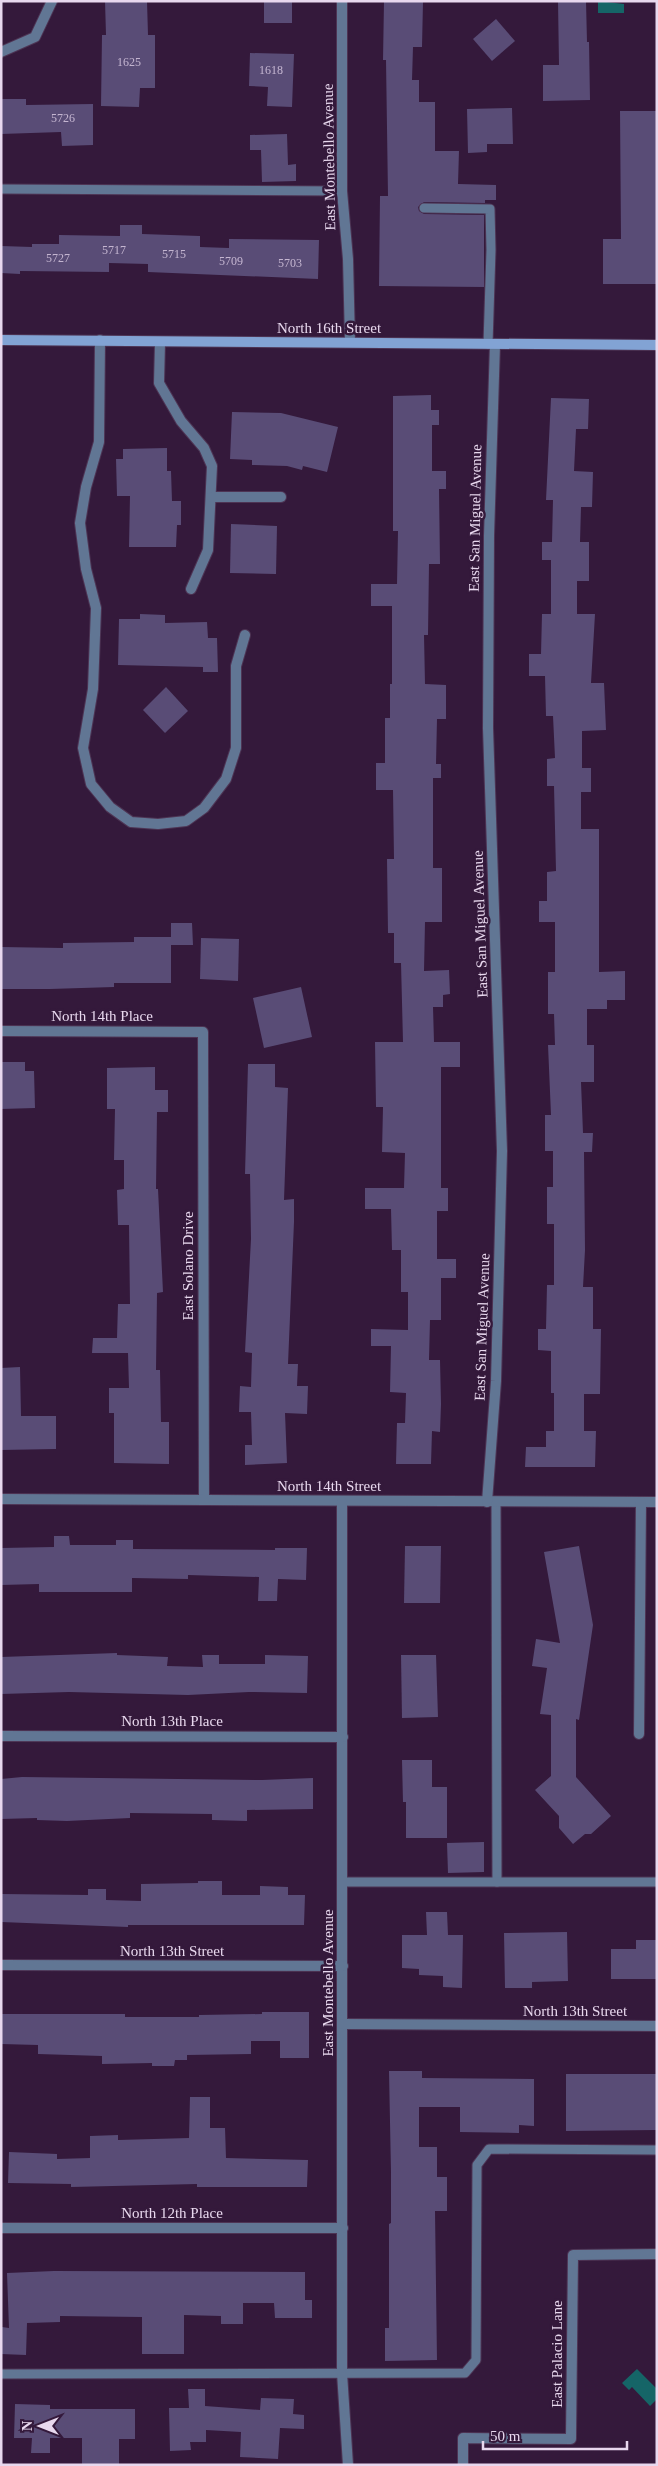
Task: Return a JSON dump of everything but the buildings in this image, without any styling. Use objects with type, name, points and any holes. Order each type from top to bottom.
[{"type":"main road","name":"North 16th Street","points":[[1,340],[100,340],[160,343],[350,342],[657,345]]},
{"type":"street","points":[[1,52],[35,37],[52,1]]},
{"type":"street","name":"East Montebello Avenue","points":[[342,1],[342,191],[348,259],[350,342]]},
{"type":"street","points":[[100,340],[99,442],[86,487],[80,523],[86,569],[96,608],[93,690],[83,748],[91,784],[110,807],[132,822],[158,824],[186,821],[204,808],[226,779],[236,748],[236,666],[245,635]]},
{"type":"street","points":[[160,343],[159,383],[181,420],[204,448],[212,466],[208,550],[191,589]]},
{"type":"street","name":"East San Miguel Avenue","points":[[491,344],[488,728],[502,1151],[491,1502]]},
{"type":"street","points":[[212,497],[281,497]]},
{"type":"street","name":"North 14th Place","points":[[1,1031],[203,1032]]},
{"type":"street","name":"East Solano Drive","points":[[203,1032],[204,1500]]},
{"type":"street","name":"North 14th Street","points":[[1,1499],[657,1502]]},
{"type":"street","name":"East Montebello Avenue","points":[[342,1502],[342,2373],[348,2465]]},
{"type":"street","points":[[639,1734],[641,1502]]},
{"type":"street","name":"North 13th Place","points":[[1,1736],[343,1736]]},
{"type":"street","name":"North 13th Street","points":[[1,1966],[343,1966]]},
{"type":"street","name":"North 13th Street","points":[[343,2024],[657,2026]]},
{"type":"street","name":"North 12th Place","points":[[1,2228],[343,2228]]},
{"type":"street","name":"East Palacio Lane","points":[[463,2465],[463,2438],[571,2439],[573,2255],[657,2254]]},
{"type":"lane","points":[[1,189],[342,191]]},
{"type":"lane","points":[[424,208],[490,209],[491,344]]},
{"type":"lane","points":[[491,1502],[497,1882]]},
{"type":"lane","points":[[343,1882],[657,1882]]},
{"type":"lane","points":[[1,2374],[465,2373],[476,2360],[477,2165],[490,2149],[657,2150]]},
{"type":"shaded area","points":[[598,1],[624,4],[624,13],[598,13]]},
{"type":"shaded area","points":[[637,2369],[657,2389],[657,2399],[650,2406],[632,2387],[629,2390],[622,2383]]}]
